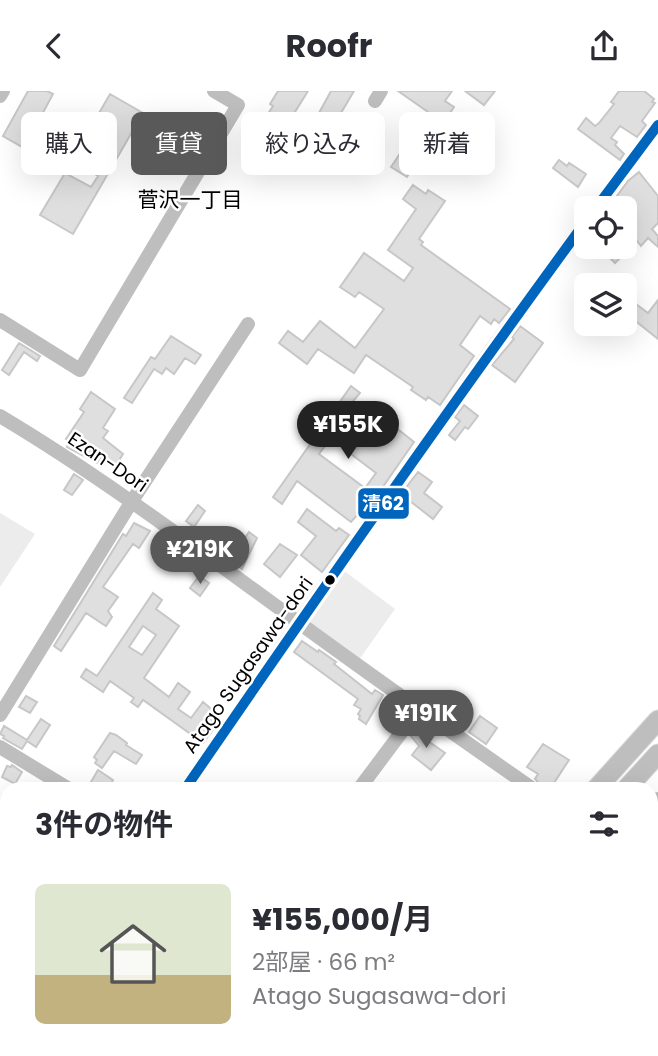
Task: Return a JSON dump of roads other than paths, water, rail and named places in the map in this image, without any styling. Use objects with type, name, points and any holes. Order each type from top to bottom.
[{"type":"highway","points":[[602,782],[658,720]]},
{"type":"highway","points":[[632,782],[658,754]]},
{"type":"street","points":[[0,96],[3,91]]},
{"type":"street","points":[[0,320],[80,370],[238,105],[214,91]]},
{"type":"street","points":[[605,196],[658,125]]},
{"type":"street","name":"Atago Sugasawa-dori","points":[[190,782],[299,622],[574,237]]},
{"type":"street","points":[[0,715],[132,501],[248,324]]},
{"type":"street","name":"Ezan-Dori","points":[[0,417],[53,448],[132,501],[523,782]]},
{"type":"street","points":[[364,782],[418,709]]},
{"type":"street","points":[[0,747],[58,782]]},
{"type":"district","name":"菅沢一丁目","points":[[190,199]]}]
